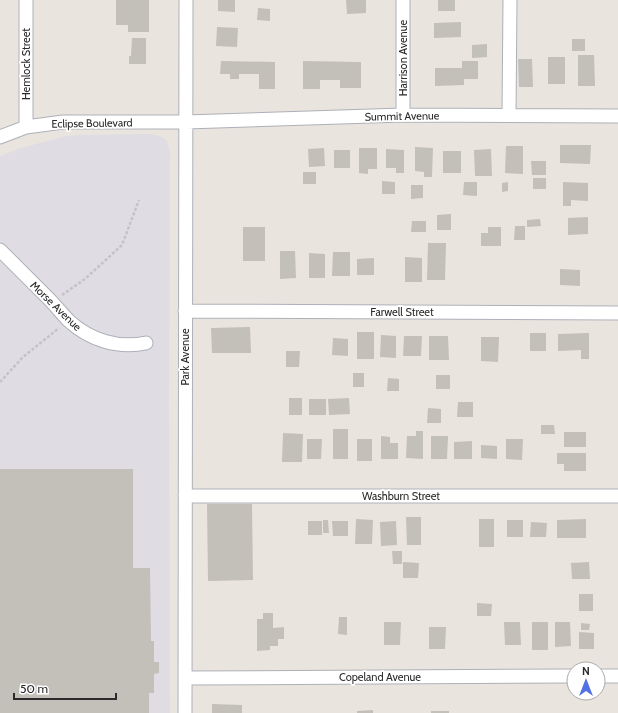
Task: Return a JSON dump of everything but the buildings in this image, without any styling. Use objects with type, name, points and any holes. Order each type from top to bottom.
[{"type":"street","name":"Hemlock Street","points":[[26,0],[26,127]]},
{"type":"street","name":"Park Avenue","points":[[185,713],[186,0]]},
{"type":"street","name":"Harrison Avenue","points":[[403,0],[403,115]]},
{"type":"street","points":[[509,115],[510,0]]},
{"type":"street","name":"Summit Avenue","points":[[186,122],[403,115],[618,116]]},
{"type":"street","name":"Eclipse Boulevard","points":[[0,137],[26,127],[63,122],[186,122]]},
{"type":"street","name":"Morse Avenue","points":[[0,250],[68,320],[81,331],[107,343],[124,345],[146,344]]},
{"type":"street","name":"Farwell Street","points":[[185,311],[618,313]]},
{"type":"street","name":"Washburn Street","points":[[185,496],[618,496]]},
{"type":"street","name":"Copeland Avenue","points":[[185,678],[566,676]]},
{"type":"street","points":[[606,676],[618,676]]},
{"type":"path","points":[[52,302],[85,278],[122,245],[140,200]]},
{"type":"path","points":[[0,382],[23,357],[68,320]]},
{"type":"shaded area","points":[[151,134],[162,137],[167,141],[170,152],[170,713],[0,713],[0,156],[21,148],[62,137],[78,135]]}]
